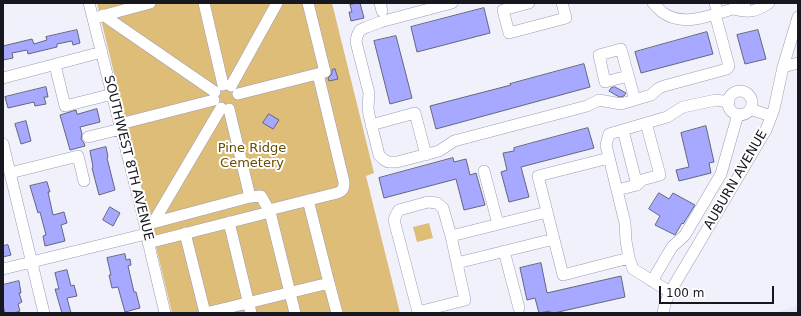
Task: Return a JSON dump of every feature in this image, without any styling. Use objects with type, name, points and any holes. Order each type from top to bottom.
[{"type":"street","name":"SOUTHWEST 8TH AVENUE","points":[[89,3],[98,17],[102,52],[148,231],[165,313]]},
{"type":"street","points":[[98,17],[150,3]]},
{"type":"street","points":[[204,3],[224,96],[250,197]]},
{"type":"street","points":[[148,231],[276,3]]},
{"type":"street","points":[[88,137],[224,96],[325,72],[308,3]]},
{"type":"street","points":[[452,3],[366,26],[360,30],[356,36],[356,42],[369,93],[368,115],[380,155],[388,162],[398,162],[439,152],[454,141],[587,106],[599,100],[621,104],[651,95],[659,88],[664,86],[727,69],[729,66],[716,10]]},
{"type":"street","points":[[528,3],[503,10],[509,33],[566,18],[562,3]]},
{"type":"street","points":[[653,3],[665,14],[683,20],[700,18],[716,10],[758,10],[769,3]]},
{"type":"street","points":[[733,9],[746,3]]},
{"type":"street","points":[[98,17],[224,96]]},
{"type":"street","name":"AUBURN AVENUE","points":[[664,313],[665,304],[670,292],[766,130],[772,112],[782,67],[798,17]]},
{"type":"street","points":[[3,78],[102,52]]},
{"type":"street","points":[[782,67],[798,63]]},
{"type":"street","points":[[55,65],[65,106],[112,94]]},
{"type":"street","points":[[148,231],[185,233],[342,191],[344,188],[344,182],[318,74]]},
{"type":"street","points":[[628,76],[635,100]]},
{"type":"street","points":[[743,91],[750,95],[751,106],[745,113],[738,114],[730,107],[729,102],[731,96],[743,91]]},
{"type":"street","points":[[670,292],[633,268],[629,258],[625,223],[606,145],[609,134],[667,117],[682,107],[716,100],[729,102]]},
{"type":"street","points":[[751,106],[772,112]]},
{"type":"street","points":[[371,125],[415,113],[426,155]]},
{"type":"street","points":[[652,281],[672,247],[685,235],[721,174],[738,114]]},
{"type":"street","points":[[617,190],[637,185],[642,180],[660,175],[646,123]]},
{"type":"street","points":[[623,130],[637,185]]},
{"type":"street","points":[[3,144],[44,313]]},
{"type":"street","points":[[10,173],[78,156],[84,181]]},
{"type":"street","points":[[609,158],[538,176],[563,275],[629,258]]},
{"type":"street","points":[[484,171],[498,224]]},
{"type":"street","points":[[3,269],[148,231],[250,197],[261,196],[269,211],[295,313]]},
{"type":"street","points":[[308,200],[337,313]]},
{"type":"street","points":[[428,202],[437,203],[443,208],[451,236],[466,300],[418,312],[394,220],[397,213],[399,210],[428,202]]},
{"type":"street","points":[[451,236],[547,212]]},
{"type":"street","points":[[229,222],[250,308]]},
{"type":"street","points":[[185,233],[205,313],[250,308],[290,292],[329,283]]},
{"type":"street","points":[[457,263],[554,239]]},
{"type":"street","points":[[504,251],[518,308]]},
{"type":"shaded area","points":[[798,306],[798,313],[773,313]]},
{"type":"green space","name":"Pine Ridge Cemetery","points":[[97,3],[332,3],[374,173],[366,176],[400,313],[172,313]]},
{"type":"green space","points":[[429,223],[433,238],[417,242],[413,227]]},
{"type":"building","points":[[360,3],[364,18],[351,21],[349,12],[352,12],[350,5]]},
{"type":"building","points":[[484,8],[490,33],[417,52],[411,27]]},
{"type":"building","points":[[77,30],[80,43],[73,45],[72,41],[57,44],[57,47],[28,54],[27,50],[12,53],[13,58],[3,60],[3,46],[32,39],[34,44],[47,40],[46,37]]},
{"type":"building","points":[[758,30],[766,59],[745,64],[737,35]]},
{"type":"building","points":[[707,32],[713,54],[641,73],[635,52]]},
{"type":"building","points":[[396,36],[412,98],[390,104],[374,41]]},
{"type":"building","points":[[584,64],[590,87],[436,129],[430,106]]},
{"type":"building","points":[[335,69],[338,79],[329,81],[328,78],[332,74],[332,70]]},
{"type":"building","points":[[46,87],[48,97],[44,97],[46,104],[35,106],[34,102],[8,108],[5,97]]},
{"type":"building","points":[[615,87],[626,93],[624,96],[619,97],[609,91],[611,88]]},
{"type":"building","points":[[97,109],[100,122],[80,127],[82,134],[81,139],[85,146],[70,150],[60,115],[76,110],[77,114]]},
{"type":"building","points":[[269,114],[279,120],[273,129],[263,123]]},
{"type":"building","points":[[26,121],[31,141],[21,144],[15,124]]},
{"type":"building","points":[[706,126],[714,162],[709,163],[711,173],[679,181],[676,170],[689,167],[681,133]]},
{"type":"building","points":[[588,128],[594,148],[521,167],[529,197],[509,202],[501,172],[507,170],[503,153],[514,151],[514,148]]},
{"type":"building","points":[[106,147],[107,158],[115,190],[99,195],[92,168],[90,151]]},
{"type":"building","points":[[453,158],[454,162],[466,159],[470,175],[476,173],[485,205],[464,210],[456,179],[384,198],[379,178]]},
{"type":"building","points":[[47,182],[53,215],[64,212],[67,223],[61,225],[65,241],[45,246],[43,236],[46,235],[40,212],[38,213],[30,186]]},
{"type":"building","points":[[659,193],[669,199],[673,193],[695,205],[675,235],[655,225],[660,216],[649,209]]},
{"type":"building","points":[[110,207],[120,213],[113,226],[103,220]]},
{"type":"building","points":[[8,245],[11,255],[3,257],[3,246]]},
{"type":"building","points":[[125,254],[126,260],[130,259],[131,265],[128,266],[134,292],[136,292],[140,308],[125,312],[118,287],[112,288],[107,258]]},
{"type":"building","points":[[541,263],[547,293],[621,276],[625,297],[554,313],[551,313],[550,311],[539,313],[535,298],[527,300],[520,268]]},
{"type":"building","points":[[67,270],[71,286],[74,285],[77,296],[67,298],[71,313],[62,313],[55,289],[59,289],[55,273]]},
{"type":"building","points":[[19,281],[21,293],[19,293],[22,302],[18,304],[20,311],[5,313],[3,305],[3,285]]}]
